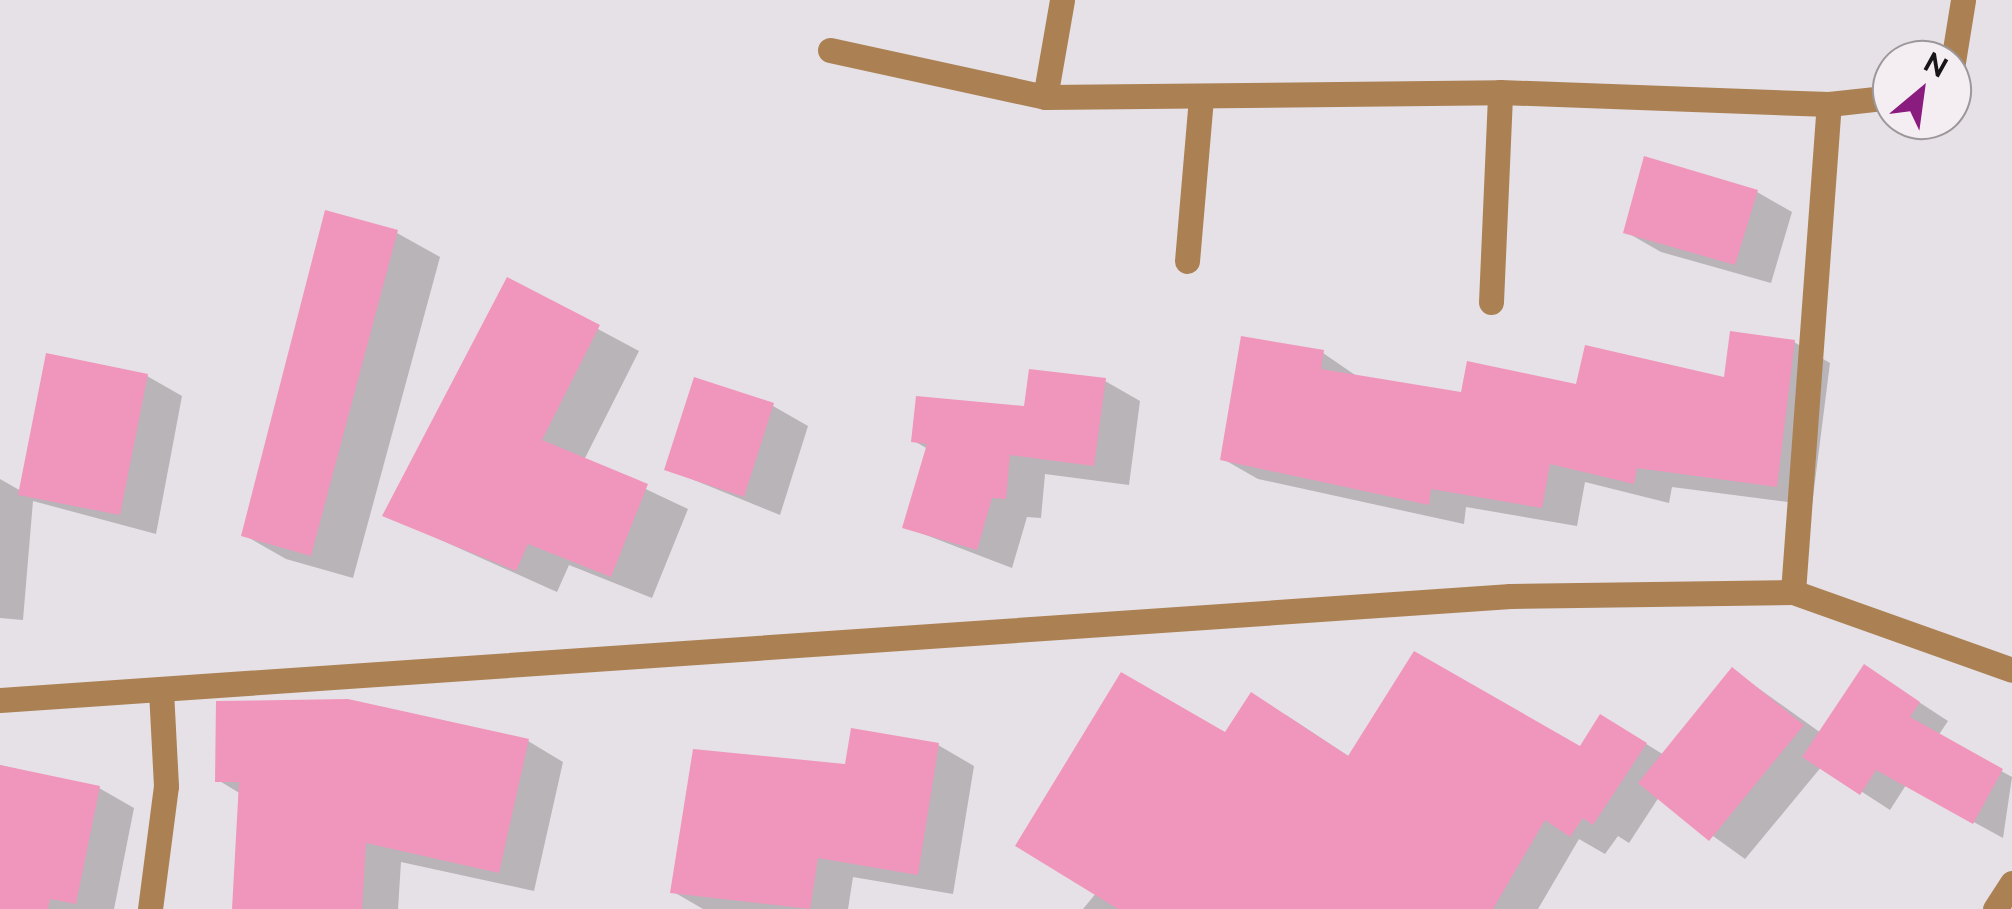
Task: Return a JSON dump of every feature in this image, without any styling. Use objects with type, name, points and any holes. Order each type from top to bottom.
[{"type":"street","points":[[1046,97],[1062,0]]},
{"type":"street","points":[[1957,40],[1963,0]]},
{"type":"street","points":[[830,50],[1046,97],[1500,92],[1829,104],[1872,100]]},
{"type":"street","points":[[1490,302],[1500,92]]},
{"type":"street","points":[[1187,261],[1201,97]]},
{"type":"street","points":[[1793,592],[1829,104]]},
{"type":"street","points":[[0,700],[1510,596],[1793,592],[2012,670]]},
{"type":"street","points":[[150,909],[166,786],[160,690]]},
{"type":"street","points":[[1995,909],[2012,883]]},
{"type":"building","points":[[1644,156],[1758,190],[1735,265],[1623,233]]},
{"type":"building","points":[[325,210],[398,230],[311,556],[241,536]]},
{"type":"building","points":[[507,277],[600,325],[542,440],[648,484],[611,577],[528,544],[516,571],[382,516]]},
{"type":"building","points":[[1730,331],[1795,340],[1777,487],[1637,468],[1634,484],[1550,464],[1542,508],[1431,489],[1429,505],[1220,460],[1241,336],[1324,350],[1321,369],[1461,392],[1467,361],[1576,384],[1585,345],[1724,377]]},
{"type":"building","points":[[46,353],[148,374],[120,515],[18,495]]},
{"type":"building","points":[[1029,369],[1106,378],[1094,466],[1010,455],[1006,499],[992,498],[977,550],[902,528],[927,444],[911,442],[916,396],[1024,406]]},
{"type":"building","points":[[694,377],[774,403],[744,497],[664,470]]},
{"type":"building","points":[[1414,651],[1580,746],[1600,714],[1647,743],[1593,825],[1583,818],[1570,837],[1545,820],[1493,909],[1118,909],[1015,846],[1121,672],[1225,732],[1251,692],[1348,756]]},
{"type":"building","points":[[1864,664],[1920,702],[1910,717],[2003,769],[1973,824],[1876,770],[1860,795],[1802,757]]},
{"type":"building","points":[[1732,667],[1804,725],[1709,841],[1638,783]]},
{"type":"building","points":[[348,699],[529,739],[499,873],[366,843],[362,909],[232,909],[239,782],[215,782],[216,701]]},
{"type":"building","points":[[851,728],[939,743],[918,875],[818,858],[810,909],[670,893],[693,749],[845,764]]},
{"type":"building","points":[[0,765],[100,786],[76,904],[50,899],[48,909],[0,909]]}]
